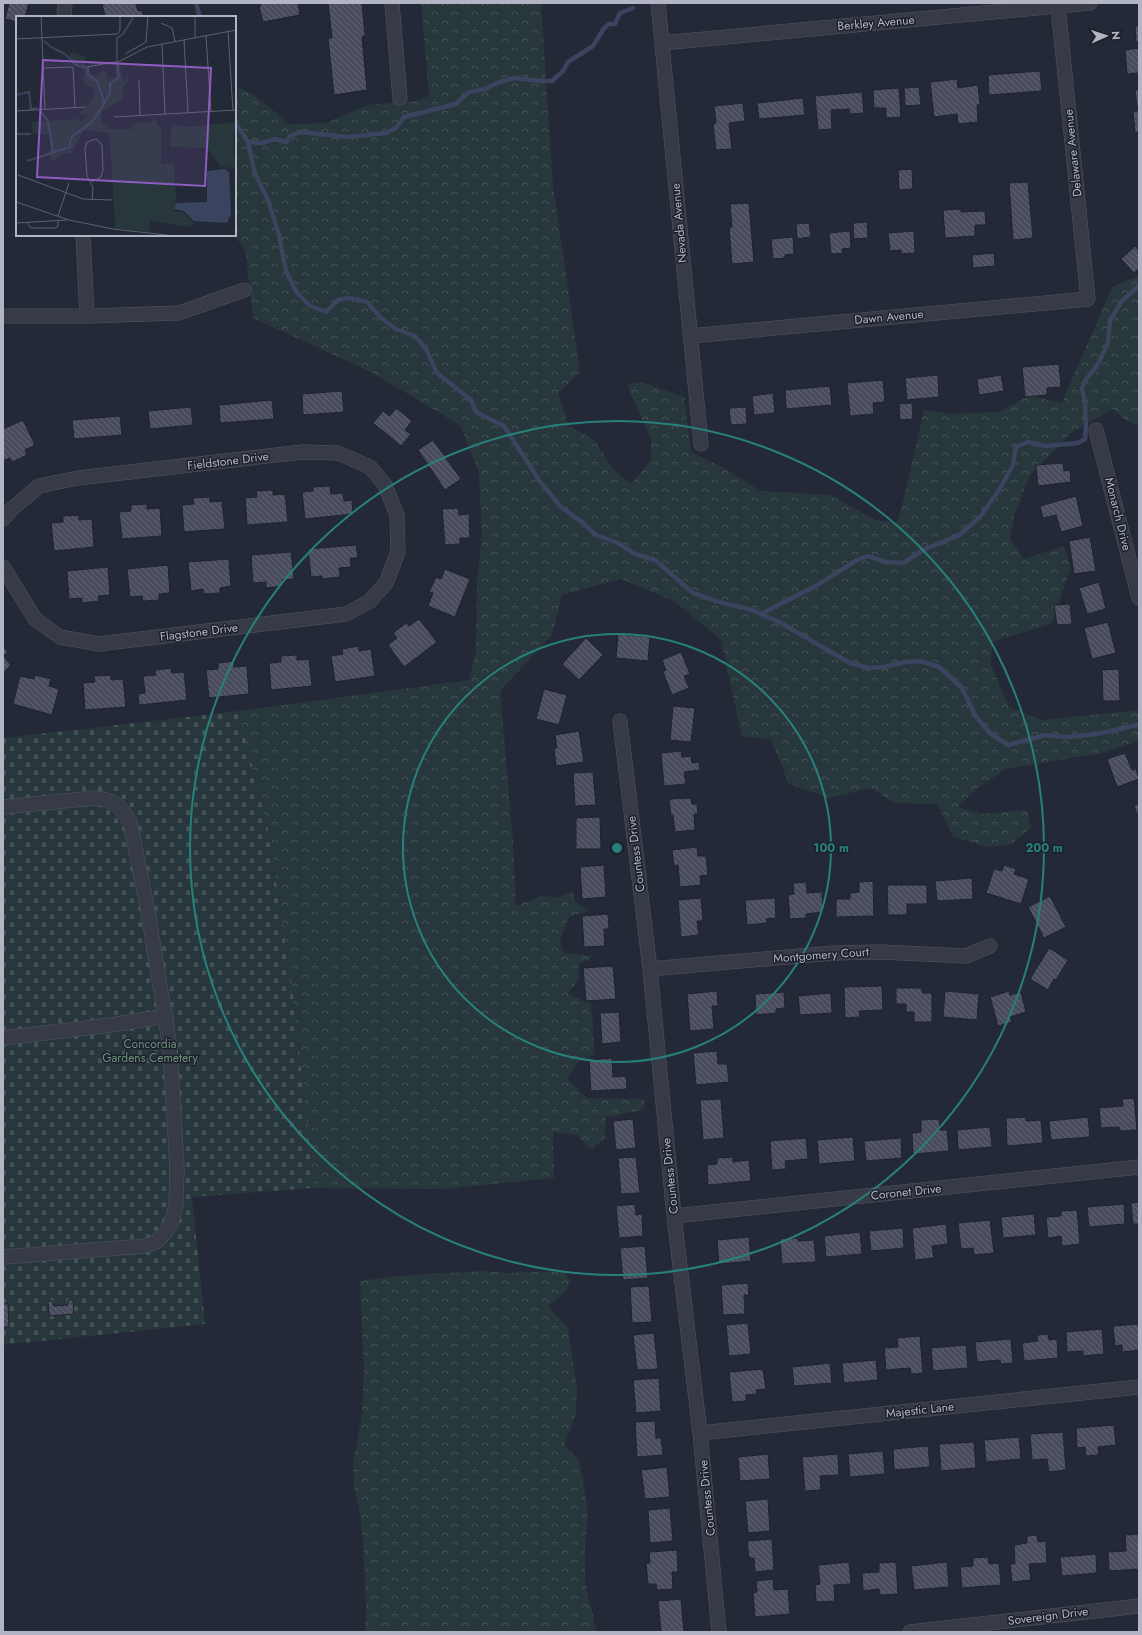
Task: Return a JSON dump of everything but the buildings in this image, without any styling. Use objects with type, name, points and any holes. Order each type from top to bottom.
[{"type":"street","points":[[64,16],[65,3]]},
{"type":"street","points":[[392,3],[400,98]]},
{"type":"street","name":"Nevada Avenue","points":[[658,3],[701,444]]},
{"type":"street","name":"Berkley Avenue","points":[[662,43],[1090,3]]},
{"type":"street","name":"Delaware Avenue","points":[[1058,6],[1088,299]]},
{"type":"street","points":[[83,236],[87,316]]},
{"type":"street","points":[[3,316],[87,316],[179,313],[244,290]]},
{"type":"street","name":"Dawn Avenue","points":[[690,336],[1088,299]]},
{"type":"street","name":"Monarch Drive","points":[[1096,430],[1139,598]]},
{"type":"street","name":"Fieldstone Drive","points":[[3,518],[38,486],[78,478],[302,452],[338,453],[370,467],[385,485],[397,515],[398,552]]},
{"type":"street","name":"Flagstone Drive","points":[[3,567],[35,619],[60,637],[99,644],[346,614],[370,601],[386,583],[398,552]]},
{"type":"street","name":"Countess Drive","points":[[620,721],[650,969],[674,1216],[700,1433],[720,1632]]},
{"type":"street","points":[[3,807],[94,798],[107,799],[116,803],[123,810],[130,822],[166,1016],[173,1070],[177,1168],[176,1205],[172,1222],[165,1233],[156,1242],[145,1246],[3,1257]]},
{"type":"street","name":"Montgomery Court","points":[[650,969],[834,953],[880,952],[966,956],[990,946]]},
{"type":"street","points":[[3,1038],[111,1025],[166,1016]]},
{"type":"street","name":"Coronet Drive","points":[[674,1216],[1139,1168]]},
{"type":"street","name":"Majestic Lane","points":[[700,1433],[1139,1387]]},
{"type":"street","name":"Sovereign Drive","points":[[910,1632],[1139,1606]]},
{"type":"green space","points":[[421,3],[541,3],[553,186],[580,372],[558,393],[569,426],[594,440],[613,469],[631,484],[651,460],[651,439],[627,385],[641,382],[684,397],[691,452],[726,469],[761,491],[830,495],[876,520],[897,523],[924,410],[951,414],[998,412],[1029,396],[1062,403],[1112,287],[1139,276],[1139,426],[1125,420],[1113,409],[1071,433],[1030,475],[1014,516],[1010,539],[1024,559],[1064,546],[1071,568],[1051,624],[992,642],[991,665],[1009,707],[1042,720],[1139,710],[1139,741],[1102,753],[1006,769],[975,790],[958,807],[981,814],[1027,810],[1031,828],[1010,845],[987,847],[953,837],[937,804],[895,803],[871,788],[829,798],[789,784],[771,739],[742,737],[721,640],[674,601],[621,579],[562,595],[552,635],[500,691],[513,840],[516,906],[542,896],[560,897],[573,891],[575,902],[588,911],[569,917],[560,940],[564,953],[594,956],[578,965],[579,979],[568,994],[591,1004],[595,1054],[577,1063],[567,1079],[587,1098],[645,1099],[643,1110],[606,1117],[605,1139],[590,1149],[577,1135],[553,1132],[554,1178],[443,1189],[314,1188],[293,994],[269,834],[239,711],[469,680],[476,651],[477,580],[482,538],[479,473],[460,425],[369,371],[253,318],[246,255],[236,236],[236,86],[256,97],[289,124],[326,123],[368,105],[416,101],[429,96]]},
{"type":"green space","name":"Concordia Gardens Cemetery","points":[[239,711],[269,834],[293,994],[314,1188],[192,1197],[205,1324],[3,1345],[3,738]]},
{"type":"green space","points":[[484,1271],[508,1273],[564,1271],[570,1281],[566,1291],[548,1306],[568,1328],[577,1388],[576,1414],[564,1446],[579,1459],[588,1511],[585,1547],[585,1583],[597,1632],[365,1632],[366,1607],[363,1538],[360,1514],[354,1487],[353,1464],[362,1414],[364,1369],[360,1281],[397,1276]]},
{"type":"waterway","points":[[196,3],[200,16]]},
{"type":"waterway","points":[[248,142],[262,143],[275,139],[286,142],[290,136],[300,132],[347,137],[386,133],[396,128],[404,117],[456,104],[469,92],[485,89],[497,83],[514,78],[552,81],[563,71],[568,62],[593,46],[604,28],[609,24],[615,24],[620,13],[633,8]]},
{"type":"waterway","points":[[236,124],[248,142],[255,174],[268,200],[279,235],[286,271],[297,293],[310,306],[326,312],[338,300],[349,298],[367,302],[381,318],[396,329],[415,336],[426,349],[437,373],[471,400],[477,413],[504,426],[541,483],[562,508],[582,522],[596,535],[618,543],[635,554],[655,560],[693,593],[761,614],[781,623],[850,663],[869,668],[920,661],[939,667],[962,688],[976,717],[991,734],[1008,745],[1045,735],[1068,737],[1097,734],[1137,725]]},
{"type":"waterway","points":[[761,614],[819,584],[857,560],[868,556],[886,562],[903,563],[927,548],[958,536],[980,517],[999,490],[1013,465],[1016,447],[1028,442],[1045,446],[1078,443],[1085,439],[1085,403],[1082,388],[1085,381],[1098,364],[1108,343],[1110,321],[1121,302],[1139,285]]}]
